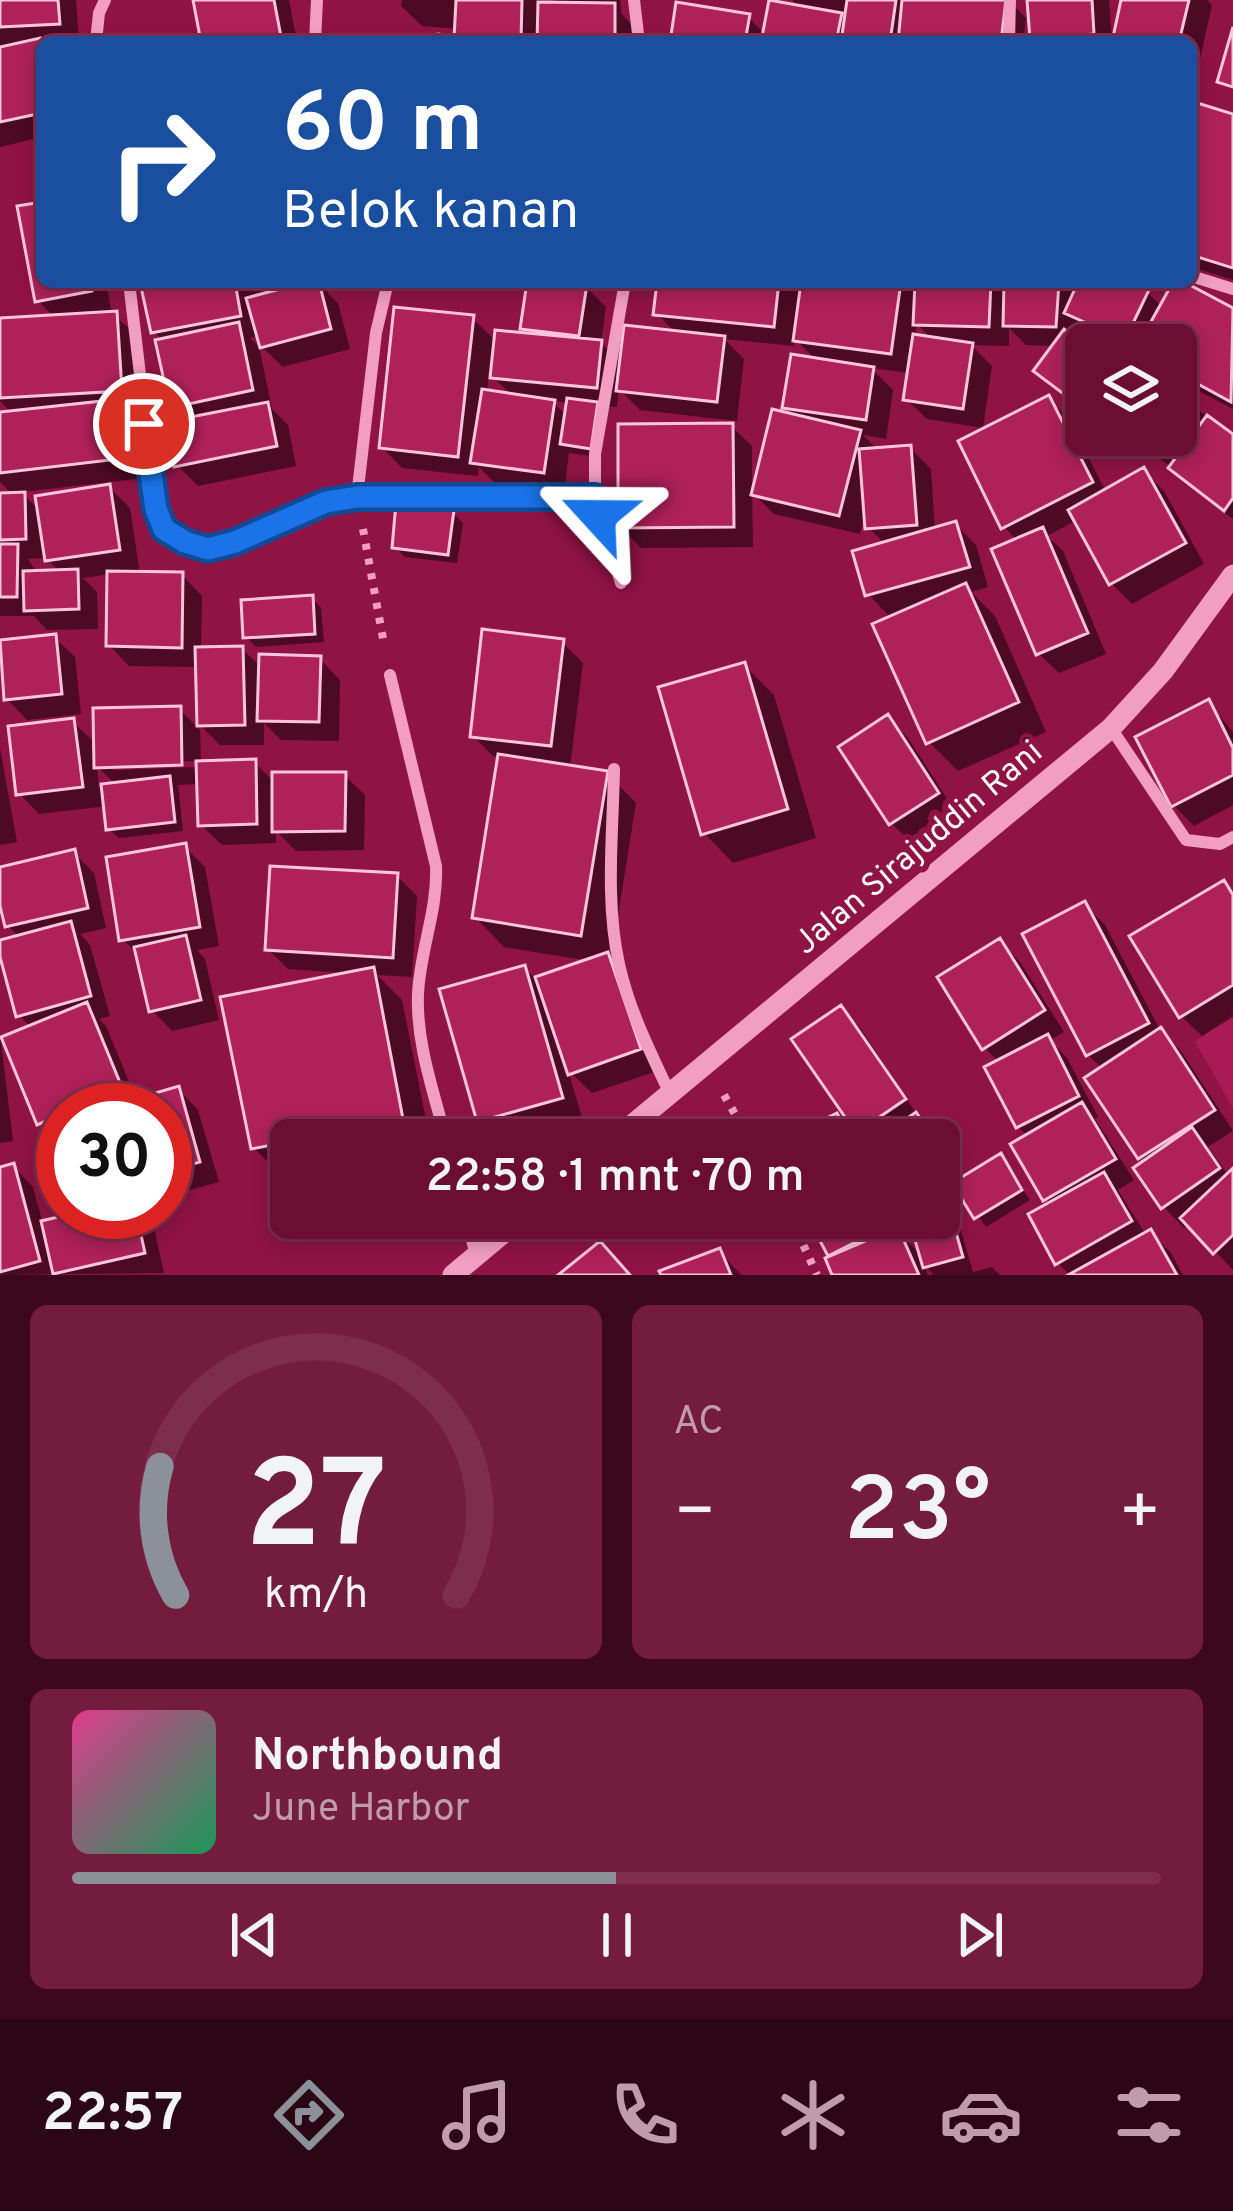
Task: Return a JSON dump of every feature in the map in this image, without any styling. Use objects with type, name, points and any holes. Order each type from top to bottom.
[{"type":"street","points":[[97,36],[105,0]]},
{"type":"street","points":[[315,36],[317,0]]},
{"type":"street","points":[[634,0],[638,36]]},
{"type":"street","points":[[1009,36],[1010,0]]},
{"type":"street","points":[[1197,278],[1233,289]]},
{"type":"street","points":[[130,288],[156,509],[164,529],[185,542],[208,549],[235,542],[326,502],[357,497],[595,497]]},
{"type":"street","points":[[357,497],[376,333],[387,288]]},
{"type":"street","points":[[621,583],[595,497],[596,454],[624,288]]},
{"type":"street","name":"Jalan Sirajuddin Rani","points":[[640,1119],[1111,728],[1163,671],[1233,575]]},
{"type":"street","points":[[390,675],[436,866],[437,897],[423,956],[418,1030],[441,1119]]},
{"type":"street","points":[[1111,728],[1186,840],[1220,844],[1233,837]]},
{"type":"street","points":[[614,769],[611,904],[618,960],[629,1004],[670,1094]]},
{"type":"street","points":[[472,1239],[476,1256]]},
{"type":"street","points":[[453,1275],[496,1239]]},
{"type":"path","points":[[357,497],[390,675]]},
{"type":"path","points":[[706,1064],[738,1119]]},
{"type":"path","points":[[801,1239],[817,1275]]},
{"type":"shaded area","points":[[1233,1013],[1233,1108],[1195,1042]]},
{"type":"building","points":[[0,0],[58,0],[60,24],[0,27]]},
{"type":"building","points":[[193,0],[274,0],[281,36],[200,36]]},
{"type":"building","points":[[456,0],[522,0],[521,36],[454,36]]},
{"type":"building","points":[[769,0],[842,13],[837,36],[762,36]]},
{"type":"building","points":[[847,0],[896,0],[891,36],[842,36]]},
{"type":"building","points":[[902,0],[1006,0],[1002,36],[899,36]]},
{"type":"building","points":[[1027,0],[1092,0],[1094,34],[1030,36]]},
{"type":"building","points":[[1121,0],[1189,0],[1180,36],[1113,36]]},
{"type":"building","points":[[538,2],[615,3],[615,36],[537,36]]},
{"type":"building","points":[[676,2],[750,14],[746,36],[671,36]]},
{"type":"building","points":[[1233,27],[1233,87],[1217,82]]},
{"type":"building","points":[[36,39],[36,114],[0,122],[0,47]]},
{"type":"building","points":[[1197,103],[1233,114],[1233,268],[1197,257]]},
{"type":"building","points":[[36,203],[36,288],[92,291],[35,302],[17,206]]},
{"type":"building","points":[[141,288],[236,288],[241,316],[151,333]]},
{"type":"building","points":[[284,288],[321,288],[331,329],[260,348],[246,298]]},
{"type":"building","points":[[526,288],[586,288],[579,336],[520,329]]},
{"type":"building","points":[[656,288],[778,288],[774,327],[653,315]]},
{"type":"building","points":[[800,288],[900,288],[891,354],[793,341]]},
{"type":"building","points":[[915,288],[991,288],[989,327],[913,325]]},
{"type":"building","points":[[1004,288],[1059,288],[1056,327],[1003,326]]},
{"type":"building","points":[[1075,288],[1149,290],[1133,324],[1089,324],[1064,313]]},
{"type":"building","points":[[1170,288],[1195,288],[1233,308],[1231,402],[1197,383],[1197,324],[1150,324]]},
{"type":"building","points":[[394,307],[474,315],[458,457],[379,448]]},
{"type":"building","points":[[117,311],[122,391],[0,398],[0,318]]},
{"type":"building","points":[[239,322],[253,390],[170,408],[155,340]]},
{"type":"building","points":[[624,325],[725,336],[717,402],[616,391]]},
{"type":"building","points":[[1064,329],[1065,330],[1065,395],[1033,371]]},
{"type":"building","points":[[495,330],[602,340],[597,388],[490,378]]},
{"type":"building","points":[[913,334],[973,343],[963,409],[903,400]]},
{"type":"building","points":[[791,354],[874,367],[866,420],[782,408]]},
{"type":"building","points":[[482,389],[555,400],[544,473],[470,463]]},
{"type":"building","points":[[1049,395],[1065,427],[1065,456],[1080,456],[1093,482],[1001,529],[958,441]]},
{"type":"building","points":[[567,398],[598,402],[591,449],[560,444]]},
{"type":"building","points":[[121,399],[127,458],[0,473],[0,412]]},
{"type":"building","points":[[268,402],[277,446],[174,467],[165,422]]},
{"type":"building","points":[[772,409],[861,430],[839,516],[751,495]]},
{"type":"building","points":[[1207,415],[1233,434],[1233,498],[1224,511],[1168,468],[1177,456],[1197,456],[1197,429]]},
{"type":"building","points":[[733,423],[734,527],[618,528],[618,424]]},
{"type":"building","points":[[911,445],[917,525],[865,529],[859,449]]},
{"type":"building","points":[[1144,467],[1186,543],[1109,585],[1068,510]]},
{"type":"building","points":[[110,484],[120,550],[45,561],[35,496]]},
{"type":"building","points":[[25,492],[26,539],[0,540],[0,493]]},
{"type":"building","points":[[396,503],[454,510],[448,555],[392,548]]},
{"type":"building","points":[[956,521],[970,567],[865,596],[852,551]]},
{"type":"building","points":[[1043,527],[1088,633],[1036,655],[991,549]]},
{"type":"building","points":[[0,544],[18,544],[17,597],[0,597]]},
{"type":"building","points":[[78,569],[79,609],[24,611],[23,571]]},
{"type":"building","points":[[107,571],[183,572],[182,648],[106,646]]},
{"type":"building","points":[[966,583],[1019,702],[926,744],[872,624]]},
{"type":"building","points":[[313,595],[315,634],[243,638],[241,600]]},
{"type":"building","points":[[482,629],[564,639],[551,746],[470,737]]},
{"type":"building","points":[[56,634],[62,694],[4,700],[0,640]]},
{"type":"building","points":[[243,646],[245,725],[197,726],[195,647]]},
{"type":"building","points":[[259,654],[321,656],[319,722],[257,721]]},
{"type":"building","points":[[745,662],[788,809],[701,835],[658,687]]},
{"type":"building","points":[[1209,699],[1233,748],[1233,775],[1171,807],[1135,737]]},
{"type":"building","points":[[181,706],[182,765],[94,768],[93,708]]},
{"type":"building","points":[[888,714],[939,793],[889,825],[838,747]]},
{"type":"building","points":[[74,718],[83,787],[16,795],[8,726]]},
{"type":"building","points":[[498,754],[608,771],[581,936],[472,918]]},
{"type":"building","points":[[256,759],[257,824],[198,826],[196,761]]},
{"type":"building","points":[[272,772],[346,772],[345,831],[272,832]]},
{"type":"building","points":[[170,776],[175,822],[106,830],[101,784]]},
{"type":"building","points":[[186,843],[200,927],[119,941],[106,857]]},
{"type":"building","points":[[75,849],[88,908],[5,927],[0,867]]},
{"type":"building","points":[[270,866],[398,873],[393,958],[265,950]]},
{"type":"building","points":[[1224,880],[1233,895],[1233,985],[1179,1018],[1129,936]]},
{"type":"building","points":[[1085,901],[1149,1023],[1086,1056],[1022,934]]},
{"type":"building","points":[[71,921],[91,996],[16,1017],[0,940]]},
{"type":"building","points":[[186,935],[201,1000],[149,1012],[134,947]]},
{"type":"building","points":[[1000,938],[1045,1010],[982,1050],[937,977]]},
{"type":"building","points":[[608,952],[641,1049],[568,1075],[535,977]]},
{"type":"building","points":[[525,965],[563,1098],[476,1119],[439,989]]},
{"type":"building","points":[[374,967],[403,1119],[270,1119],[270,1145],[251,1149],[220,997]]},
{"type":"building","points":[[87,1002],[120,1083],[36,1083],[36,1123],[1,1037]]},
{"type":"building","points":[[841,1005],[906,1099],[877,1119],[846,1119],[791,1039]]},
{"type":"building","points":[[1161,1027],[1215,1110],[1138,1159],[1084,1078]]},
{"type":"building","points":[[1048,1034],[1079,1096],[1016,1128],[984,1067]]},
{"type":"building","points":[[1082,1102],[1116,1159],[1043,1201],[1010,1144]]},
{"type":"building","points":[[1192,1127],[1220,1168],[1161,1209],[1133,1168]]},
{"type":"building","points":[[192,1133],[200,1162],[192,1164]]},
{"type":"building","points":[[1001,1153],[1022,1190],[974,1219],[960,1196],[960,1178]]},
{"type":"building","points":[[14,1163],[40,1261],[0,1272],[0,1167]]},
{"type":"building","points":[[1233,1168],[1233,1235],[1213,1254],[1180,1218]]},
{"type":"building","points":[[1104,1172],[1132,1221],[1055,1265],[1028,1214]]},
{"type":"building","points":[[1151,1229],[1177,1275],[1068,1275]]},
{"type":"building","points":[[45,1239],[142,1239],[145,1253],[53,1274]]},
{"type":"building","points":[[819,1239],[861,1239],[828,1256]]},
{"type":"building","points":[[870,1239],[903,1239],[919,1275],[832,1275],[825,1258]]},
{"type":"building","points":[[915,1239],[958,1239],[963,1257],[923,1268]]},
{"type":"building","points":[[600,1241],[630,1275],[558,1275]]},
{"type":"building","points":[[720,1248],[731,1275],[661,1275],[659,1271]]},
{"type":"route","points":[[144,424],[148,468],[164,529],[208,549],[326,502],[357,497],[595,497],[598,516]]}]
